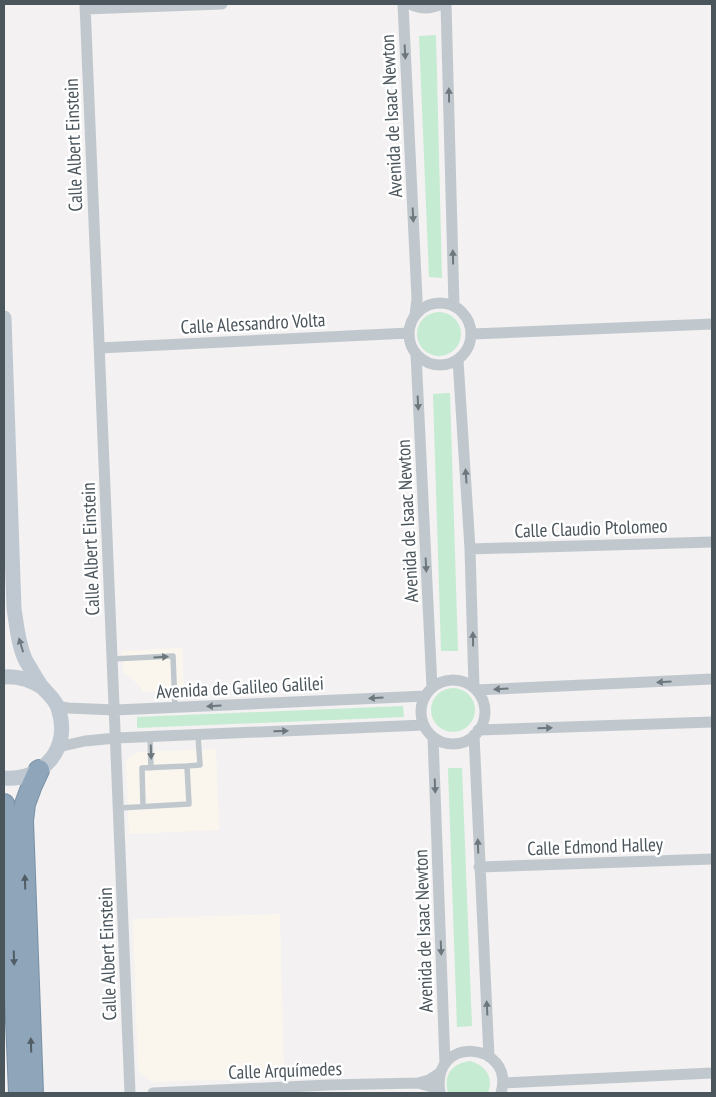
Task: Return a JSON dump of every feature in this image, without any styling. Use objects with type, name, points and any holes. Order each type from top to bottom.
[{"type":"highway","points":[[33,1093],[23,821],[25,804],[39,770]]},
{"type":"highway","points":[[4,804],[8,829],[19,1093]]},
{"type":"main road","points":[[4,318],[14,609],[18,637],[25,660],[43,688]]},
{"type":"main road","points":[[4,677],[19,677],[32,680],[43,688],[57,706],[62,733],[58,747],[50,760],[39,770],[27,776],[14,779],[4,778]]},
{"type":"street","points":[[85,6],[222,4]]},
{"type":"street","name":"Avenida de Isaac Newton","points":[[403,4],[417,299],[415,315]]},
{"type":"street","points":[[410,4],[424,8],[436,7],[441,4]]},
{"type":"street","points":[[446,4],[454,306]]},
{"type":"street","name":"Calle Albert Einstein","points":[[85,6],[118,808],[130,987],[130,1093]]},
{"type":"street","points":[[444,303],[454,306],[467,317],[470,325],[472,334],[468,348],[464,355],[448,365],[436,365],[425,362],[416,354],[411,344],[409,333],[415,315],[423,308],[433,304],[444,303]]},
{"type":"street","points":[[472,334],[712,324]]},
{"type":"street","name":"Calle Alessandro Volta","points":[[100,348],[409,333]]},
{"type":"street","name":"Avenida de Isaac Newton","points":[[416,354],[428,691]]},
{"type":"street","points":[[458,360],[470,549],[475,689]]},
{"type":"street","name":"Calle Claudio Ptolomeo","points":[[470,549],[712,542]]},
{"type":"street","points":[[475,689],[712,679]]},
{"type":"street","points":[[448,680],[458,680],[475,689],[482,699],[484,710],[483,721],[476,733],[465,741],[454,744],[443,742],[433,737],[424,726],[421,716],[421,705],[428,691],[440,682],[448,680]]},
{"type":"street","name":"Avenida de Galileo Galilei","points":[[57,706],[115,710],[428,691]]},
{"type":"street","points":[[476,733],[712,722]]},
{"type":"street","points":[[58,747],[85,741],[150,736],[424,726]]},
{"type":"street","points":[[476,733],[479,867],[489,1057],[499,1068],[502,1088],[712,1073]]},
{"type":"street","name":"Avenida de Isaac Newton","points":[[433,737],[443,1068],[439,1083],[440,1093]]},
{"type":"street","name":"Calle Edmond Halley","points":[[479,867],[712,859]]},
{"type":"street","name":"Calle Arquímedes","points":[[153,1093],[283,1090],[418,1083],[429,1080],[452,1057],[461,1052],[480,1052],[489,1057]]},
{"type":"street","name":"Calle Arquímedes","points":[[418,1083],[432,1087],[440,1093]]},
{"type":"lane","points":[[112,659],[173,656],[175,707]]},
{"type":"lane","points":[[143,806],[142,768],[200,765],[198,735]]},
{"type":"lane","points":[[150,736],[151,768]]},
{"type":"lane","points":[[118,808],[189,804],[187,766]]},
{"type":"shaded area","points":[[182,648],[184,691],[142,692],[142,688],[126,674],[123,674],[122,651]]},
{"type":"shaded area","points":[[216,749],[219,830],[129,834],[126,760],[137,752]]},
{"type":"shaded area","points":[[280,914],[284,1078],[151,1082],[138,1070],[133,919]]},
{"type":"green space","points":[[436,35],[442,278],[429,277],[419,36]]},
{"type":"green space","points":[[439,312],[451,316],[457,322],[461,334],[457,346],[451,352],[439,356],[427,352],[421,346],[417,334],[421,322],[427,316]]},
{"type":"green space","points":[[450,393],[458,651],[441,651],[433,394]]},
{"type":"green space","points":[[457,688],[469,694],[474,701],[474,719],[469,726],[462,731],[449,732],[441,729],[434,722],[431,706],[434,698],[441,691]]},
{"type":"green space","points":[[403,706],[404,717],[137,728],[137,717]]},
{"type":"green space","points":[[448,768],[462,768],[472,1026],[457,1027]]},
{"type":"green space","points":[[470,1061],[476,1063],[487,1073],[490,1082],[488,1093],[448,1093],[447,1081],[450,1071],[458,1064]]}]
